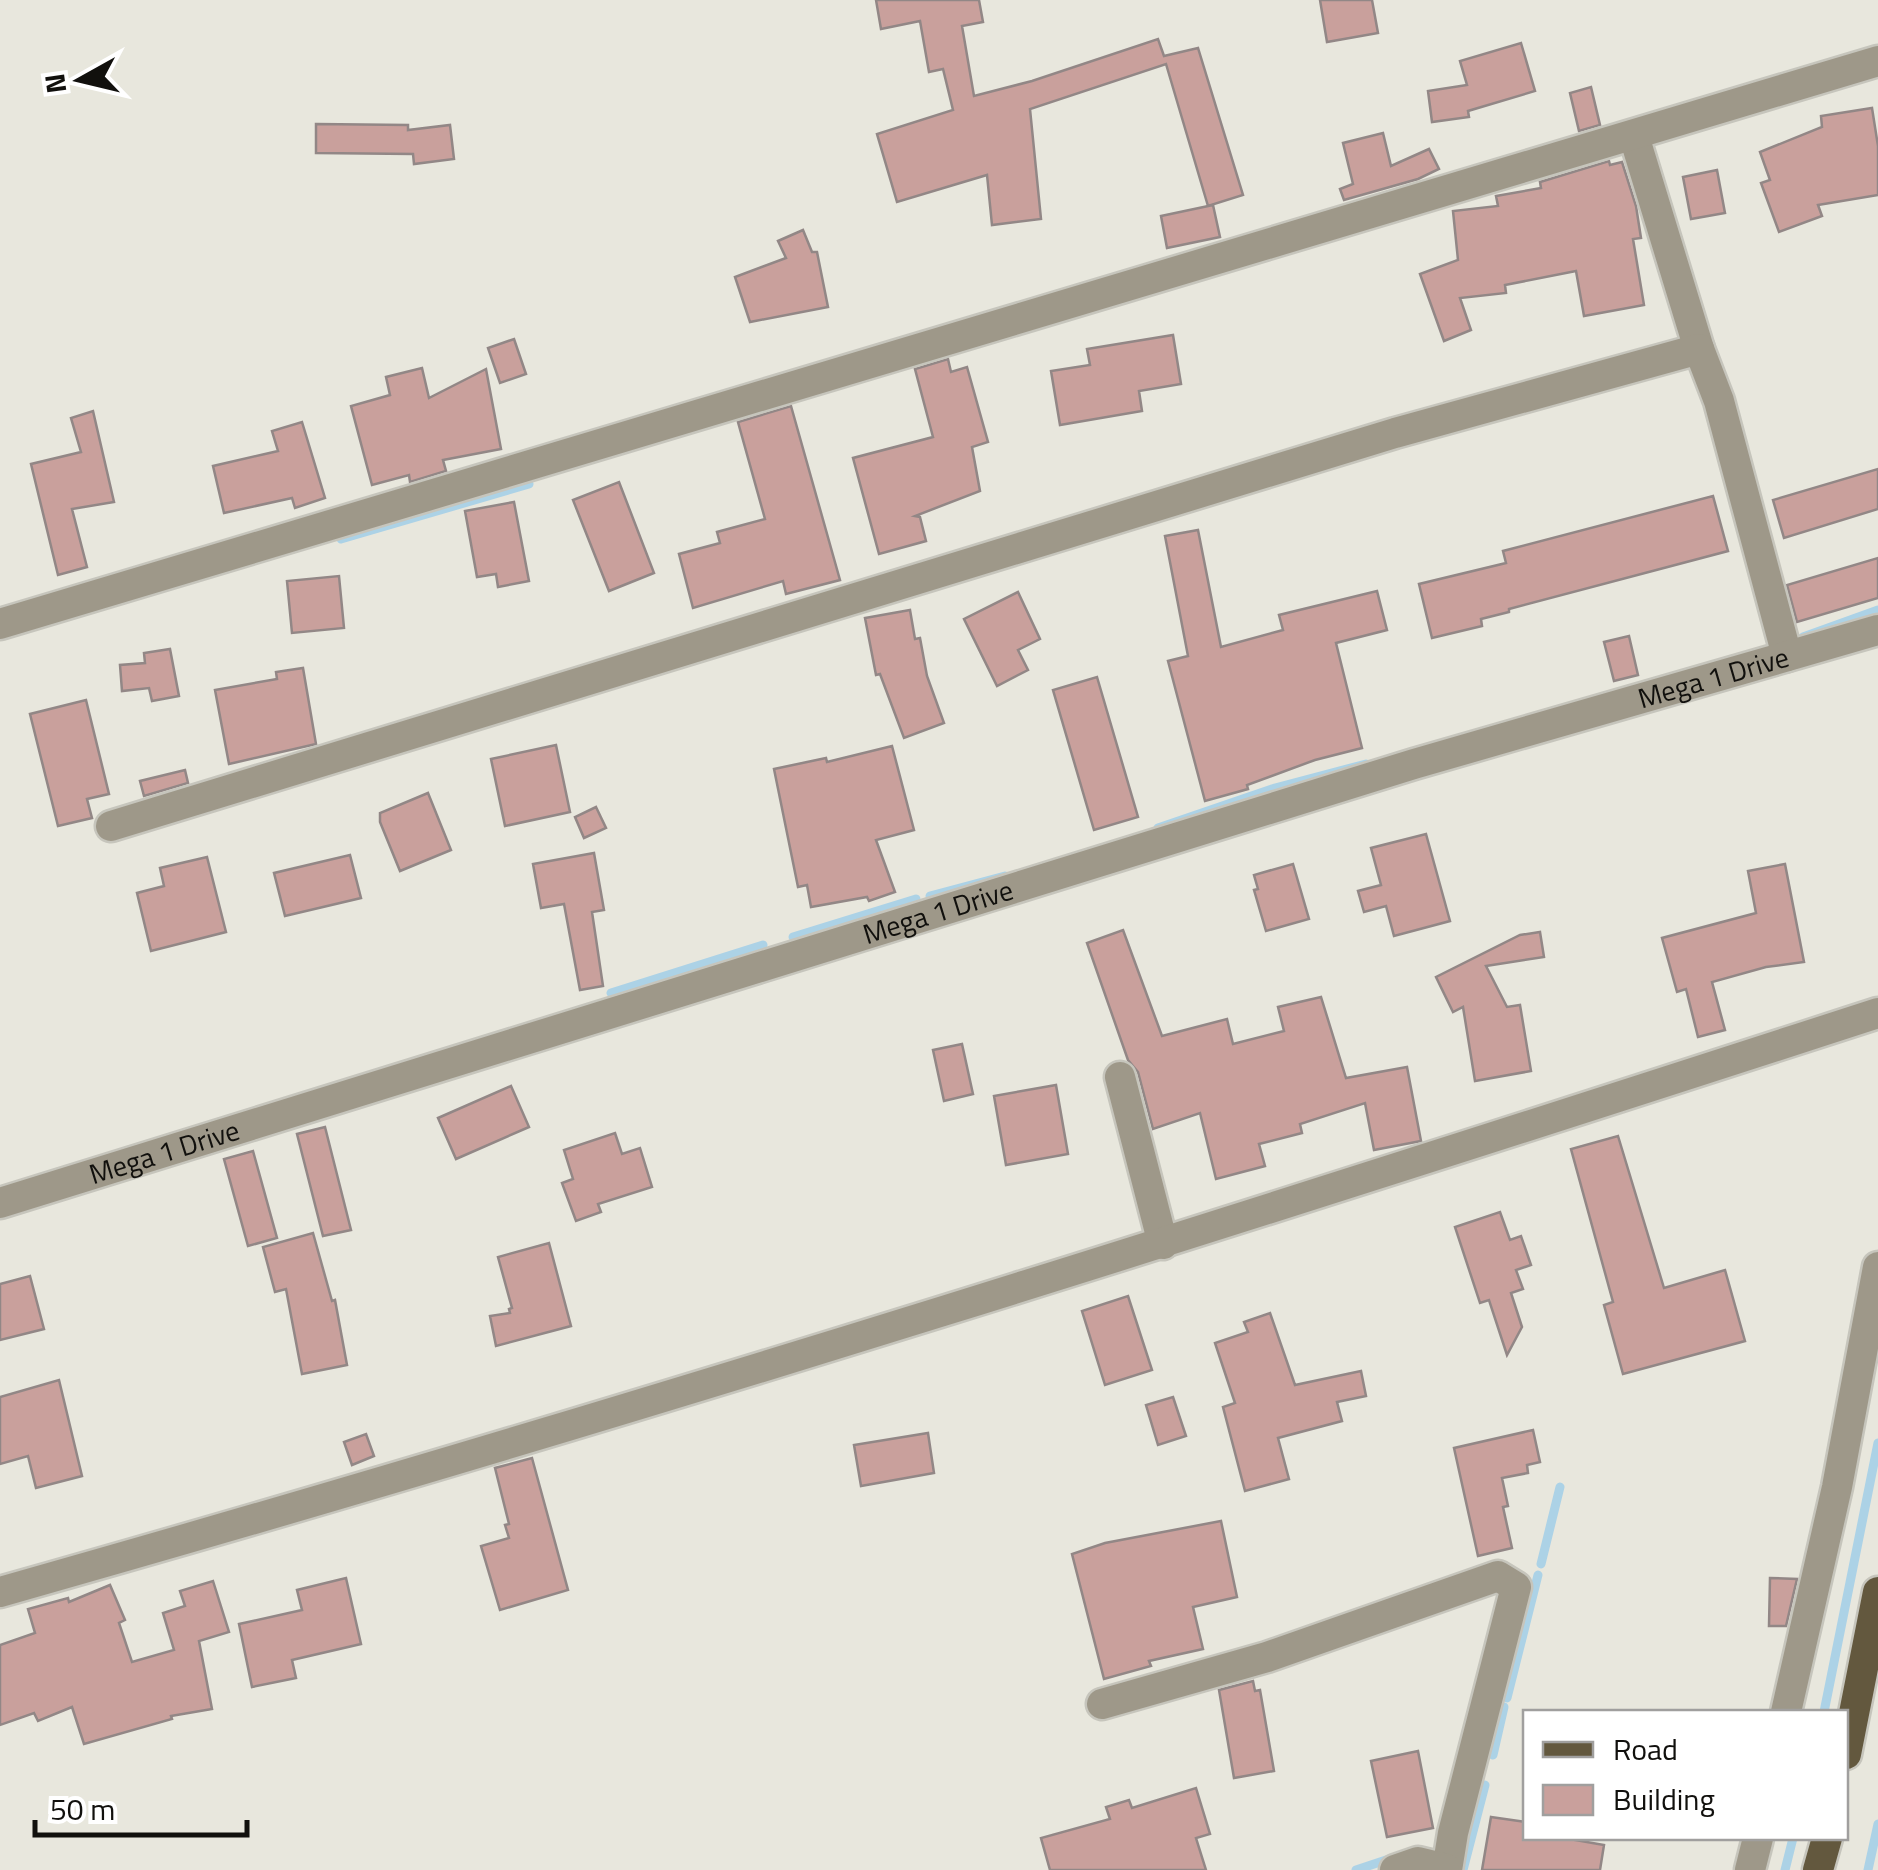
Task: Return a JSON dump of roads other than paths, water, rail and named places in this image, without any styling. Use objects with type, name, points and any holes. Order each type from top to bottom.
[{"type":"main road","points":[[1848,1744],[1878,1592]]},
{"type":"main road","points":[[1818,1870],[1826,1840]]},
{"type":"street","points":[[0,624],[1878,61]]},
{"type":"street","points":[[1634,136],[1699,349],[1719,401],[1787,656]]},
{"type":"street","points":[[111,826],[1395,434],[1699,349]]},
{"type":"street","name":"Mega 1 Drive","points":[[0,1203],[1414,764],[1878,630]]},
{"type":"street","points":[[0,1592],[237,1525],[1163,1244],[1878,1013]]},
{"type":"street","points":[[1120,1076],[1163,1244]]},
{"type":"street","points":[[1786,1710],[1837,1487],[1878,1267]]},
{"type":"street","points":[[1102,1704],[1267,1656],[1498,1576],[1516,1587],[1447,1869],[1418,1862],[1395,1870]]},
{"type":"street","points":[[1750,1870],[1758,1840]]},
{"type":"waterway","points":[[341,539],[529,484]]},
{"type":"waterway","points":[[1803,637],[1878,610]]},
{"type":"waterway","points":[[1158,828],[1275,788],[1366,764]]},
{"type":"waterway","points":[[930,896],[1005,876]]},
{"type":"waterway","points":[[793,937],[916,899]]},
{"type":"waterway","points":[[611,993],[763,945]]},
{"type":"waterway","points":[[1824,1710],[1878,1443]]},
{"type":"waterway","points":[[1541,1564],[1560,1487]]},
{"type":"waterway","points":[[1507,1698],[1538,1575]]},
{"type":"waterway","points":[[1493,1755],[1504,1707]]},
{"type":"waterway","points":[[1463,1870],[1485,1785]]},
{"type":"waterway","points":[[1868,1870],[1878,1824]]},
{"type":"waterway","points":[[1785,1870],[1792,1840]]},
{"type":"waterway","points":[[1356,1870],[1392,1858]]}]
